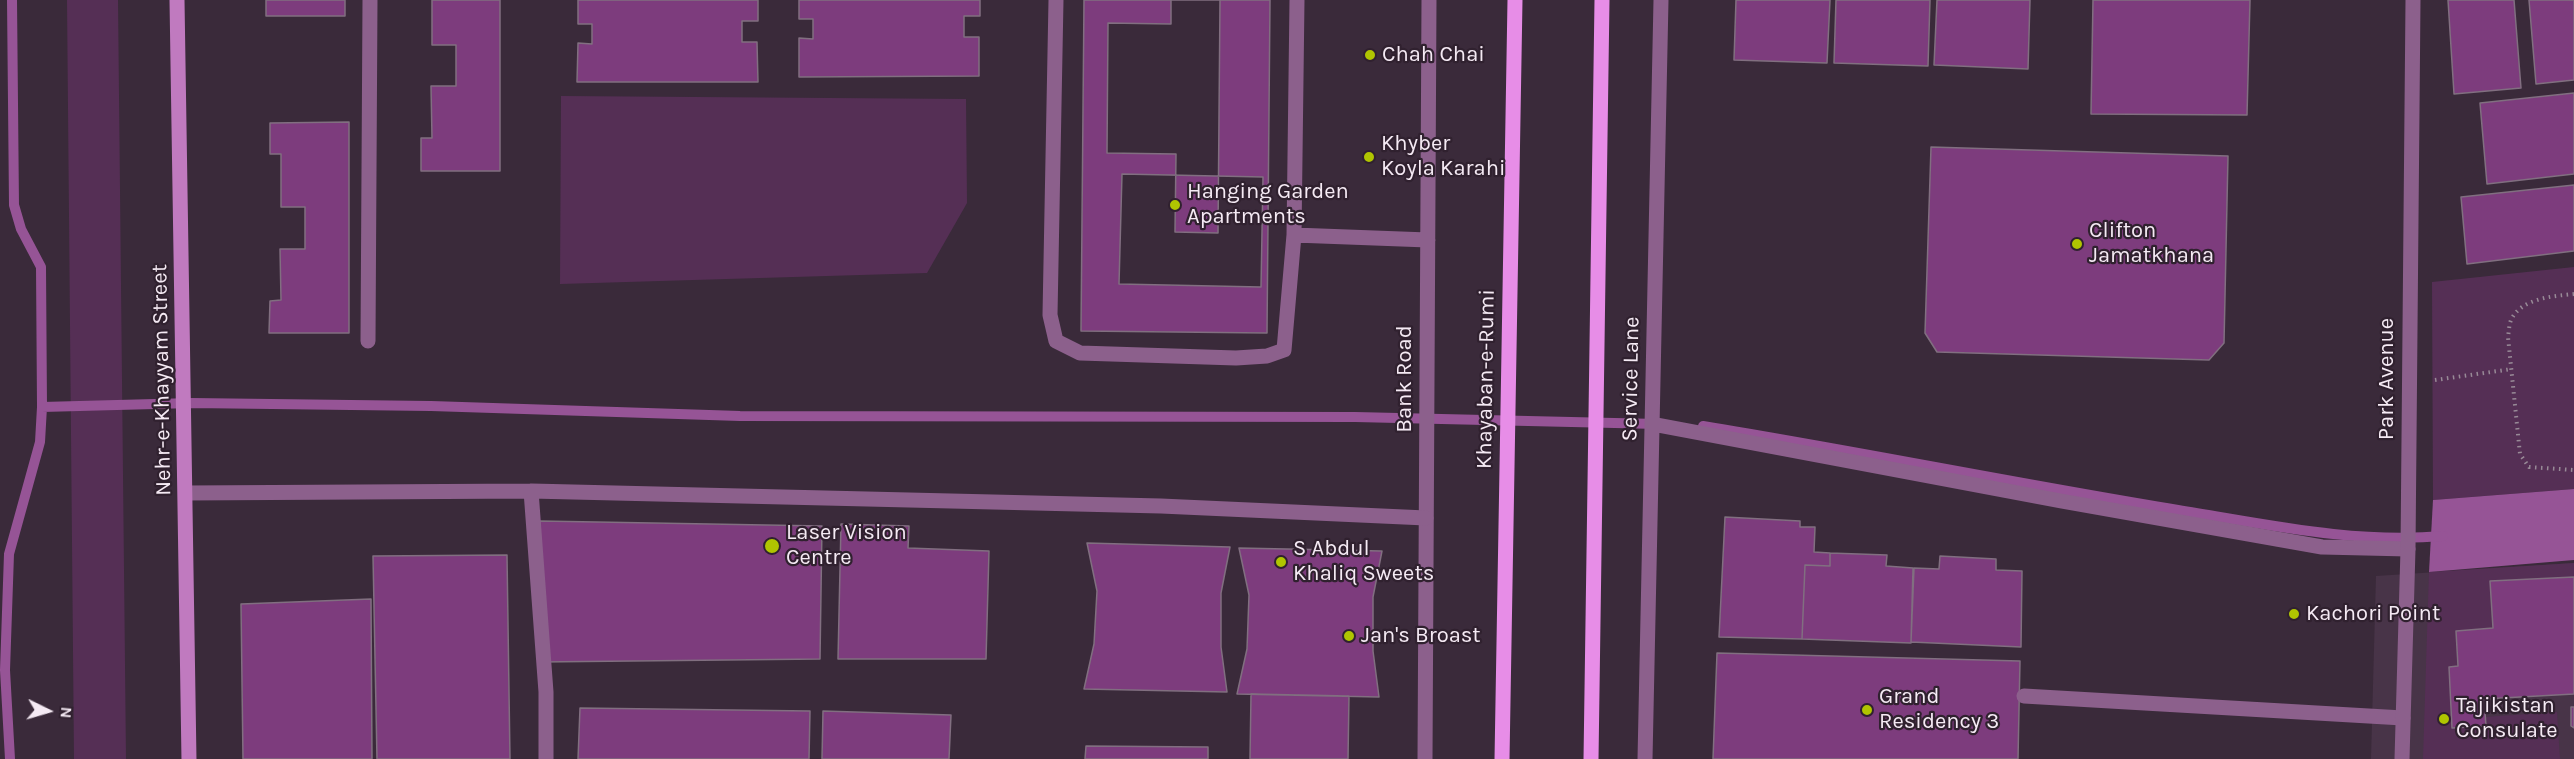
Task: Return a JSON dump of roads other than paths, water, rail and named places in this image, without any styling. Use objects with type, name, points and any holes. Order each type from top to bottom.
[{"type":"main road","name":"Khayaban-e-Rumi","points":[[1502,759],[1515,0]]},
{"type":"main road","points":[[1592,759],[1602,0]]},
{"type":"street","name":"Nehr-e-Khayyam Street","points":[[177,0],[189,759]]},
{"type":"street","points":[[368,341],[370,0]]},
{"type":"street","points":[[1056,0],[1050,315],[1056,341],[1080,352],[1236,358],[1267,356],[1284,350],[1294,235],[1297,0]]},
{"type":"street","name":"Bank Road","points":[[1425,759],[1428,0]]},
{"type":"street","name":"Service Lane","points":[[1645,759],[1661,0]]},
{"type":"street","name":"Park Avenue","points":[[2402,759],[2408,549],[2413,0]]},
{"type":"street","points":[[1294,235],[1428,240]]},
{"type":"street","points":[[1652,424],[2050,499],[2322,547],[2408,549]]},
{"type":"street","points":[[531,491],[546,692],[546,759]]},
{"type":"street","points":[[186,493],[531,491],[1161,506],[1426,518]]},
{"type":"street","points":[[2024,696],[2403,718]]},
{"type":"waterway","points":[[10,759],[5,670],[9,554],[40,442],[42,407],[41,267],[21,229],[14,205],[12,0]]},
{"type":"waterway","points":[[42,407],[192,403],[431,406],[740,416],[1355,417],[1658,424]]},
{"type":"waterway","points":[[1703,426],[2118,500],[2310,531],[2376,537],[2443,536]]},
{"type":"place","name":"Chah Chai","points":[[1370,55]]},
{"type":"place","name":"Khyber Koyla Karahi","points":[[1369,157]]},
{"type":"place","name":"Hanging Garden Apartments","points":[[1175,205]]},
{"type":"place","name":"Clifton Jamatkhana","points":[[2077,244]]},
{"type":"place","name":"Laser Vision Centre","points":[[772,546]]},
{"type":"place","name":"S Abdul Khaliq Sweets","points":[[1281,562]]},
{"type":"place","name":"Kachori Point","points":[[2294,614]]},
{"type":"place","name":"Jan's Broast","points":[[1349,636]]},
{"type":"place","name":"Grand Residency 3","points":[[1867,710]]},
{"type":"place","name":"Tajikistan Consulate","points":[[2444,719]]}]
